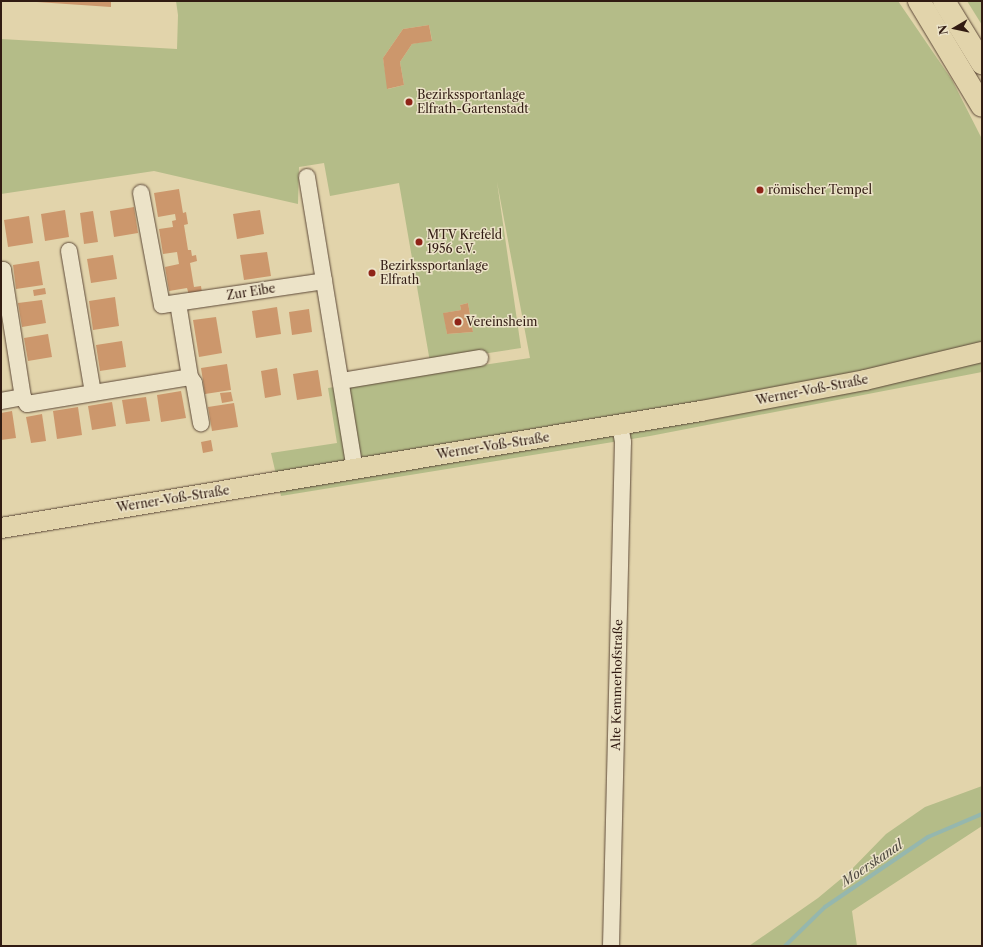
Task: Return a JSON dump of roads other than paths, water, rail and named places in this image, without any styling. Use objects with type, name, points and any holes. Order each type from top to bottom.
[{"type":"highway","points":[[919,1],[982,106]]},
{"type":"highway","points":[[944,1],[982,63]]},
{"type":"main road","name":"Werner-Voß-Straße","points":[[1,528],[620,425],[828,387],[982,352]]},
{"type":"street","points":[[308,177],[355,469]]},
{"type":"street","name":"Zur Eibe","points":[[141,193],[162,305],[324,280]]},
{"type":"street","points":[[69,251],[93,393]]},
{"type":"street","points":[[1,270],[3,270],[23,397],[27,404],[190,377]]},
{"type":"street","points":[[178,303],[190,377],[194,383],[201,424]]},
{"type":"street","points":[[341,381],[480,358]]},
{"type":"street","points":[[1,401],[23,397]]},
{"type":"street","name":"Alte Kemmerhofstraße","points":[[610,946],[623,442],[620,425]]},
{"type":"waterway","name":"Moerskanal","points":[[785,946],[825,907],[928,837],[982,814]]},
{"type":"place","name":"Bezirkssportanlage Elfrath-Gartenstadt","points":[[409,102]]},
{"type":"place","name":"römischer Tempel","points":[[760,190]]},
{"type":"place","name":"MTV Krefeld 1956 e.V.","points":[[419,242]]},
{"type":"place","name":"Bezirkssportanlage Elfrath","points":[[372,273]]},
{"type":"place","name":"Vereinsheim","points":[[458,322]]}]
